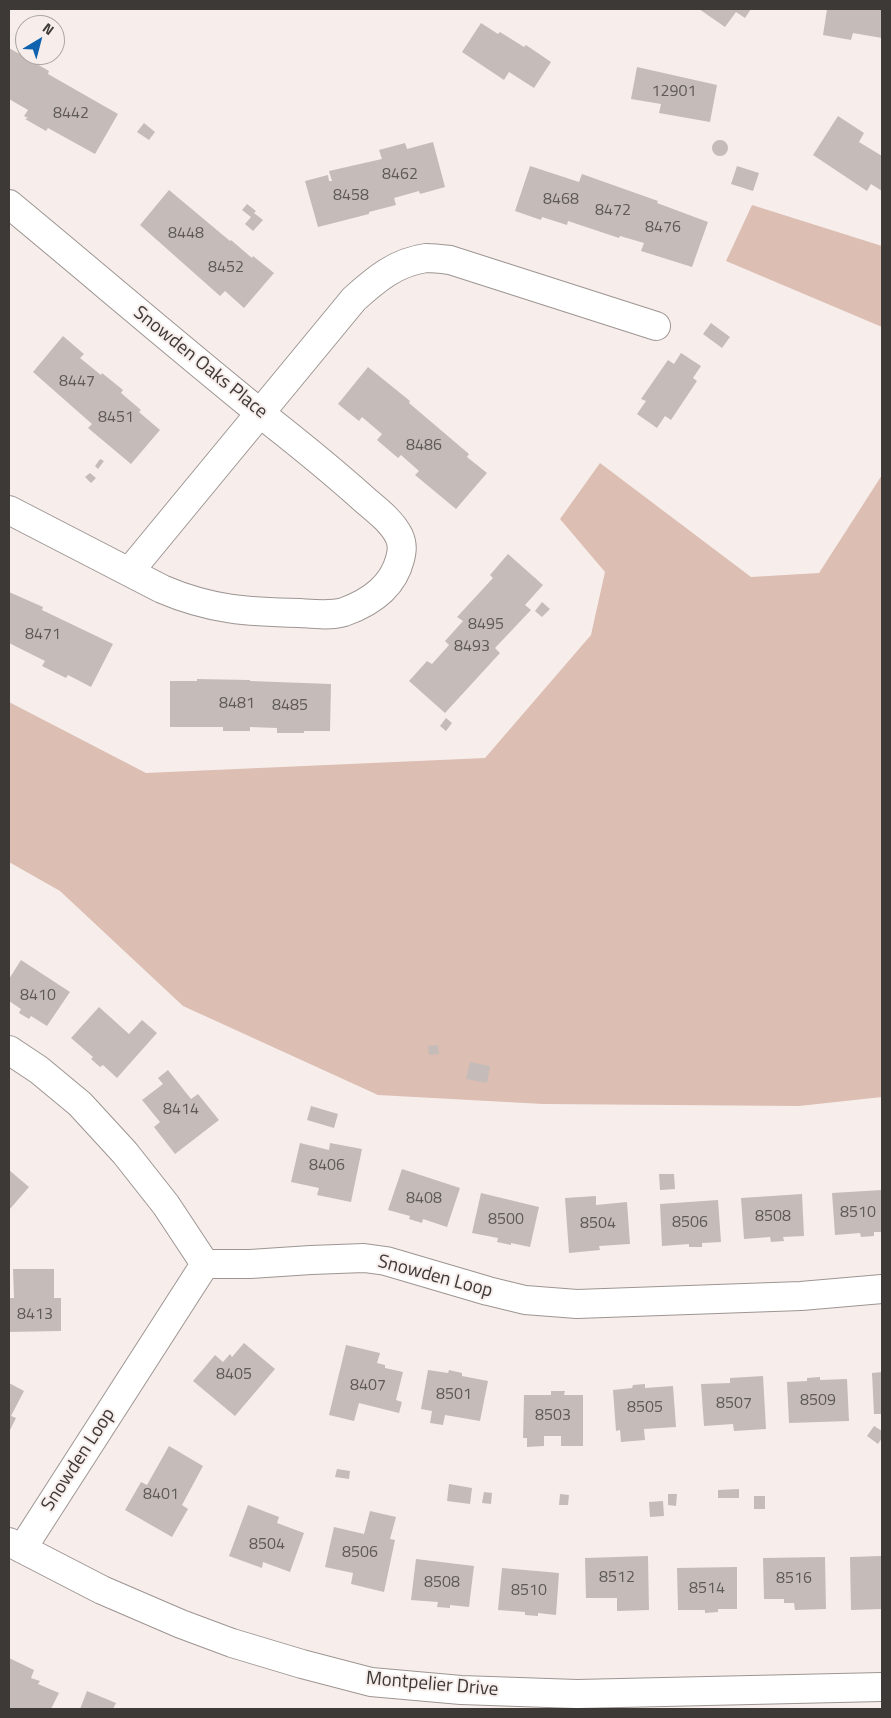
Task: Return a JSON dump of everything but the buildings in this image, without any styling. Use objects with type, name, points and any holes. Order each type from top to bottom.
[{"type":"street","name":"Snowden Oaks Place","points":[[9,204],[339,476],[390,523],[399,536],[403,548],[397,571],[384,588],[373,598],[356,608],[337,614],[249,612],[205,605],[169,592],[9,510]]},
{"type":"street","points":[[129,572],[354,299],[376,279],[409,262],[427,258],[450,260],[656,326]]},
{"type":"street","points":[[9,1050],[39,1070],[80,1104],[119,1146],[166,1205],[205,1264]]},
{"type":"street","name":"Snowden Loop","points":[[15,1546],[205,1264],[372,1259],[386,1261],[525,1300],[577,1304],[801,1296],[882,1289]]},
{"type":"street","name":"Montpelier Drive","points":[[15,1546],[102,1590],[181,1624],[232,1643],[293,1662],[371,1682],[461,1690],[577,1694],[882,1687]]},
{"type":"shaded area","points":[[752,205],[882,246],[882,327],[726,261]]},
{"type":"shaded area","points":[[600,463],[751,577],[819,573],[882,475],[882,1097],[799,1106],[543,1104],[378,1095],[183,1006],[60,891],[9,862],[9,702],[146,773],[485,758],[591,635],[605,572],[560,519]]}]
